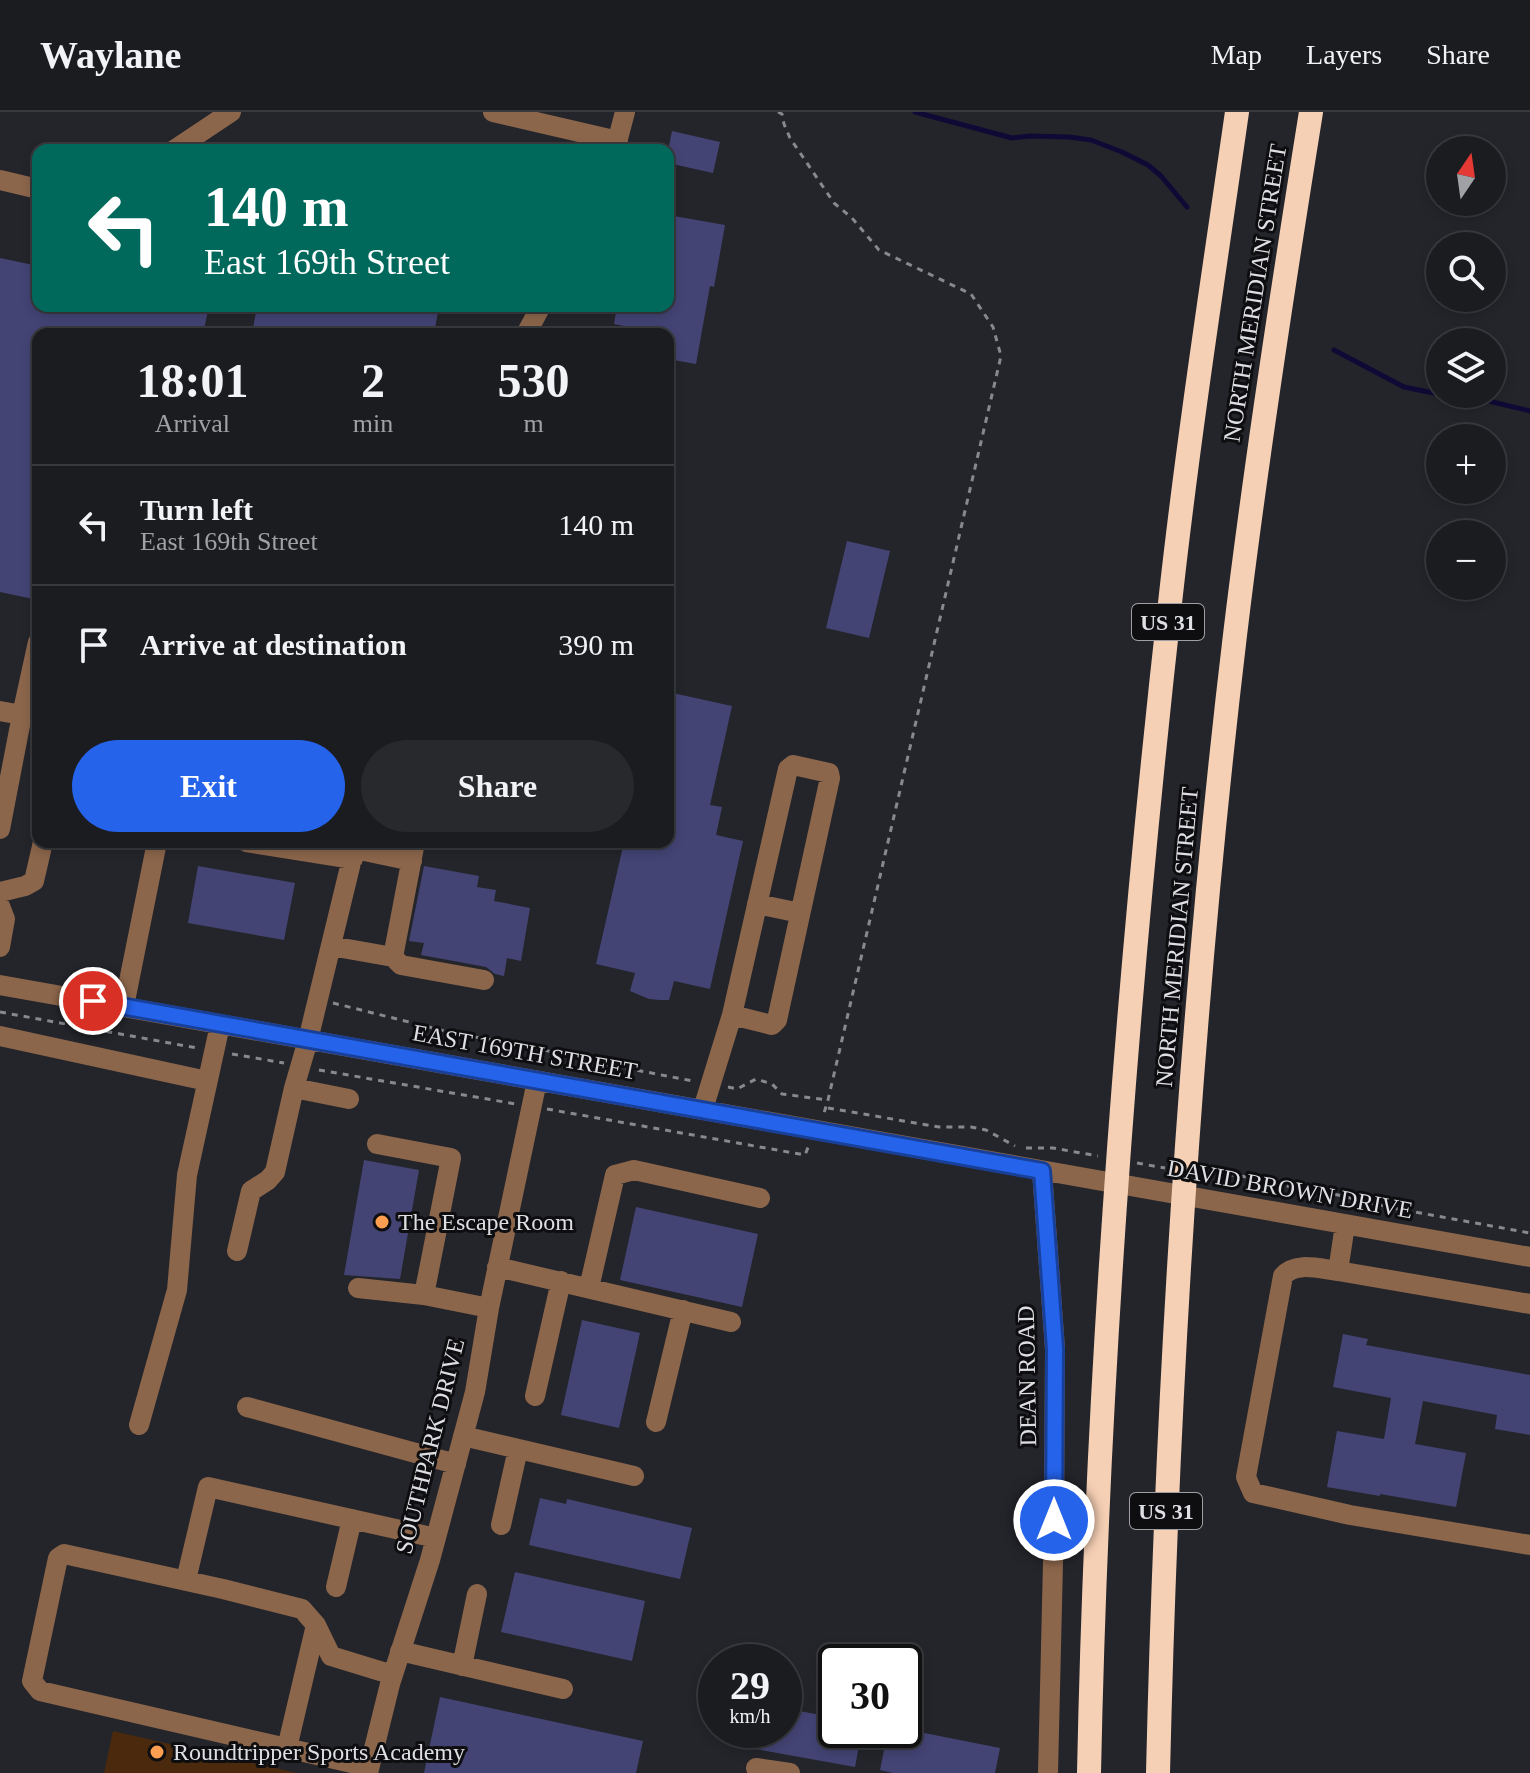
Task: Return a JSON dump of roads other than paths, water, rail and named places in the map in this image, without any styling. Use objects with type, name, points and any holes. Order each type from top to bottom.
[{"type":"highway","name":"NORTH MERIDIAN STREET","points":[[1089,1773],[1096,1544],[1112,1238],[1146,829],[1184,481],[1237,112]]},
{"type":"highway","name":"NORTH MERIDIAN STREET","points":[[1158,1773],[1169,1433],[1201,966],[1235,639],[1256,475],[1311,112]]},
{"type":"highway","points":[[1305,149],[1324,112]]},
{"type":"street","points":[[183,144],[231,112]]},
{"type":"street","points":[[493,112],[609,144]]},
{"type":"street","points":[[617,144],[625,112]]},
{"type":"street","points":[[0,180],[32,188]]},
{"type":"street","points":[[0,829],[32,669]]},
{"type":"street","points":[[0,711],[22,715]]},
{"type":"street","points":[[703,1109],[732,1015],[788,769],[793,765],[829,773],[777,1020],[772,1025],[732,1015]]},
{"type":"street","points":[[0,892],[34,881],[42,848]]},
{"type":"street","points":[[124,1006],[156,848]]},
{"type":"street","points":[[328,848],[414,852],[393,957]]},
{"type":"street","points":[[237,1251],[251,1191],[275,1172],[355,850]]},
{"type":"street","points":[[757,904],[800,913]]},
{"type":"street","points":[[0,906],[5,919],[0,947]]},
{"type":"street","points":[[331,946],[393,957],[401,965],[484,980]]},
{"type":"street","name":"EAST 169TH STREET","points":[[0,985],[1042,1171]]},
{"type":"street","points":[[139,1425],[177,1290],[187,1175],[220,1025]]},
{"type":"street","points":[[0,1036],[207,1081]]},
{"type":"street","name":"SOUTHPARK DRIVE","points":[[369,1770],[393,1675],[436,1538],[475,1392],[497,1267],[537,1081]]},
{"type":"street","points":[[294,1088],[349,1099]]},
{"type":"street","points":[[377,1144],[451,1158],[424,1295]]},
{"type":"street","points":[[589,1288],[615,1175],[634,1170],[760,1198]]},
{"type":"street","name":"DAVID BROWN DRIVE","points":[[1042,1171],[1530,1257]]},
{"type":"street","name":"DEAN ROAD","points":[[1042,1171],[1055,1349],[1048,1773]]},
{"type":"street","points":[[1338,1271],[1345,1225]]},
{"type":"street","points":[[497,1267],[731,1322]]},
{"type":"street","points":[[1530,1304],[1365,1275],[1290,1268],[1283,1276],[1246,1477],[1253,1493],[1350,1515],[1530,1545]]},
{"type":"street","points":[[535,1396],[561,1281]]},
{"type":"street","points":[[358,1288],[424,1295],[489,1308]]},
{"type":"street","points":[[656,1422],[683,1310]]},
{"type":"street","points":[[247,1407],[456,1464]]},
{"type":"street","points":[[463,1436],[634,1476]]},
{"type":"street","points":[[501,1525],[518,1449]]},
{"type":"street","points":[[186,1580],[208,1487],[436,1538]]},
{"type":"street","points":[[336,1587],[352,1519]]},
{"type":"street","points":[[369,1770],[40,1691],[32,1681],[58,1558],[64,1554],[302,1609],[316,1625],[331,1656],[393,1675]]},
{"type":"street","points":[[462,1666],[477,1594]]},
{"type":"street","points":[[287,1748],[316,1625]]},
{"type":"street","points":[[400,1651],[563,1689]]},
{"type":"street","points":[[756,1768],[790,1773]]},
{"type":"waterway","points":[[915,112],[1012,138],[1030,136],[1091,140],[1148,165],[1187,207]]},
{"type":"waterway","points":[[1334,350],[1404,387],[1472,397],[1530,411]]},
{"type":"place","name":"The Escape Room","points":[[382,1222]]},
{"type":"place","name":"Roundtripper Sports Academy","points":[[157,1752]]}]
